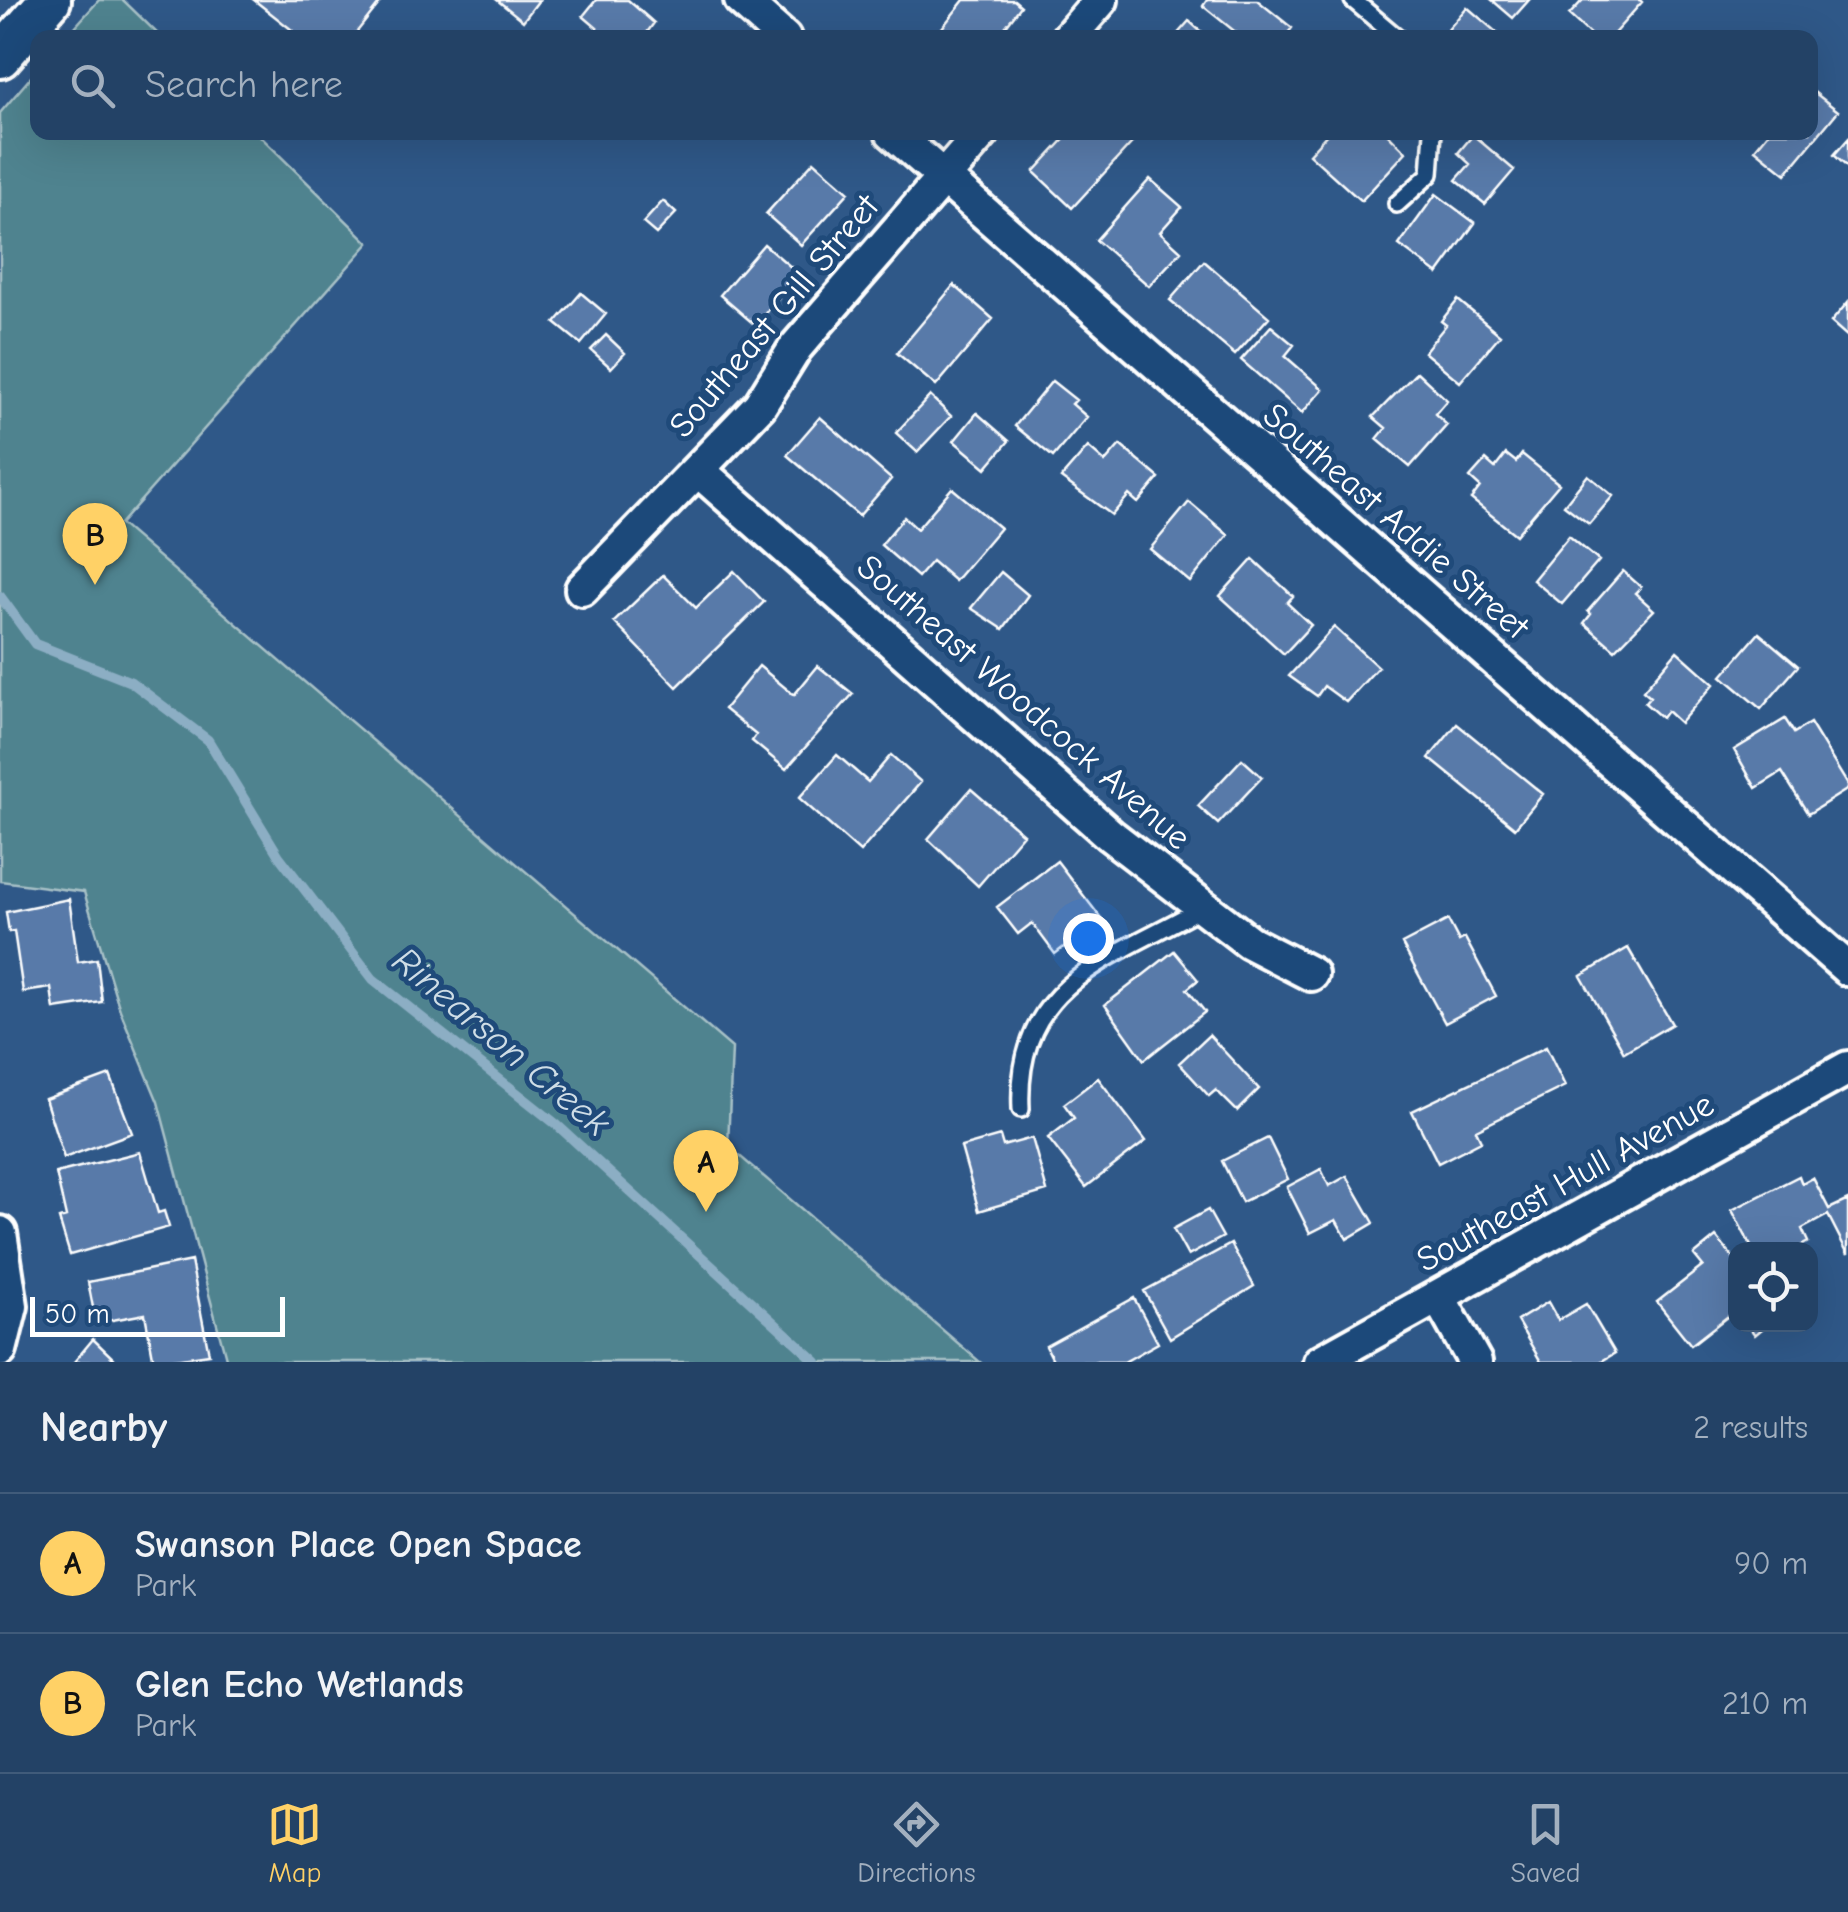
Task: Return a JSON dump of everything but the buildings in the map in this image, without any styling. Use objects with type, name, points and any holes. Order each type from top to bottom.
[{"type":"street","points":[[0,57],[50,0]]},
{"type":"street","points":[[741,0],[775,30]]},
{"type":"street","points":[[1075,30],[1101,0]]},
{"type":"street","name":"Southeast Addie Street","points":[[901,140],[1848,969]]},
{"type":"street","name":"Southeast Gill Street","points":[[582,589],[674,488],[698,470],[760,405],[796,347],[975,140]]},
{"type":"street","name":"Southeast Woodcock Avenue","points":[[698,470],[1110,836],[1248,942],[1311,974]]},
{"type":"street","name":"Southeast Hull Avenue","points":[[1320,1362],[1848,1068]]},
{"type":"street","points":[[0,1233],[11,1306],[0,1350]]},
{"type":"street","points":[[1439,1298],[1475,1362]]},
{"type":"lane","points":[[1353,0],[1389,30]]},
{"type":"lane","points":[[1397,204],[1430,174],[1432,140]]},
{"type":"lane","points":[[1021,1109],[1026,1048],[1048,1001],[1070,983],[1204,908]]},
{"type":"green space","points":[[99,0],[123,0],[154,30],[72,30]]},
{"type":"green space","points":[[30,78],[30,140],[264,140],[369,243],[120,524],[732,1048],[728,1146],[980,1362],[227,1362],[158,1102],[120,1010],[84,892],[0,881],[0,113]]},
{"type":"waterway","name":"Rinearson Creek","points":[[0,596],[35,644],[131,682],[208,740],[279,856],[373,979],[556,1124],[817,1362]]},
{"type":"place","name":"Glen Echo Wetlands","points":[[95,585]]},
{"type":"place","name":"Swanson Place Open Space","points":[[706,1212]]}]
